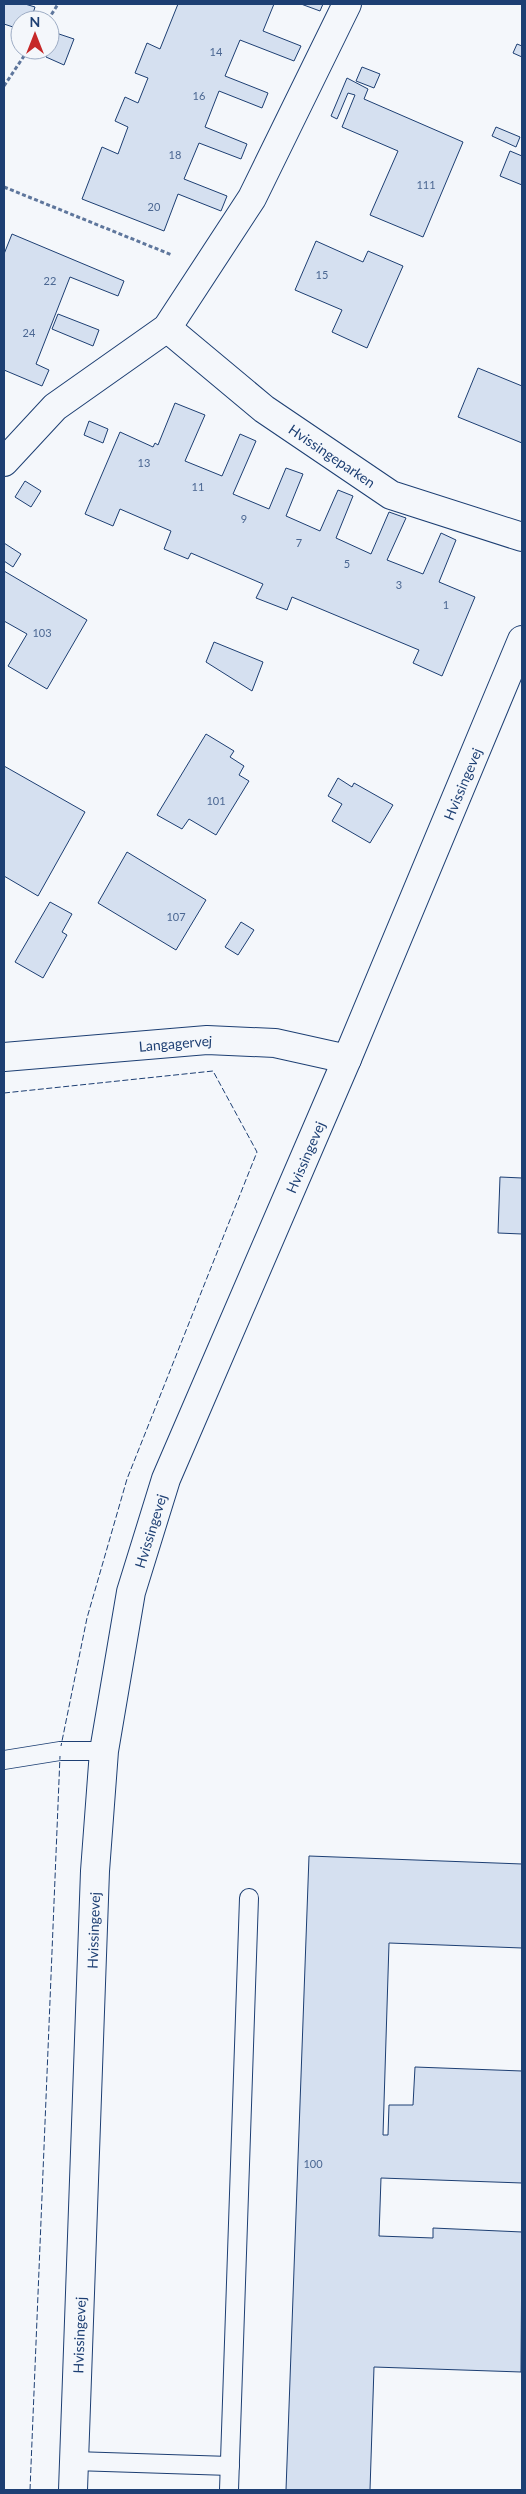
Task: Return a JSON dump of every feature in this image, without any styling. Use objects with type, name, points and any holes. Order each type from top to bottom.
[{"type":"street","points":[[4,462],[55,407],[167,328],[252,198],[348,4]]},
{"type":"street","name":"Hvissingeparken","points":[[167,328],[264,409],[391,496],[522,537]]},
{"type":"street","name":"Hvissingevej","points":[[73,2490],[95,1872],[104,1751],[131,1592],[166,1479],[347,1058],[522,640]]},
{"type":"street","name":"Langagervej","points":[[4,1057],[207,1040],[274,1043],[347,1058]]},
{"type":"lane","points":[[4,1760],[60,1751],[104,1751]]},
{"type":"lane","points":[[229,2490],[249,1898]]},
{"type":"lane","points":[[74,2461],[230,2466]]},
{"type":"path","points":[[4,86],[21,60]]},
{"type":"path","points":[[4,187],[206,269]]},
{"type":"building","points":[[4,4],[25,4],[35,7],[34,10],[10,10],[10,26],[4,24]]},
{"type":"building","points":[[178,4],[274,4],[263,31],[301,46],[294,61],[240,40],[225,76],[268,93],[262,108],[219,91],[205,127],[247,144],[241,159],[199,143],[184,179],[227,196],[221,211],[178,194],[164,231],[82,199],[102,147],[118,154],[128,127],[115,121],[125,97],[138,103],[148,78],[135,73],[147,43],[160,49]]},
{"type":"building","points":[[301,4],[323,4],[320,11]]},
{"type":"building","points":[[60,34],[74,39],[64,65],[53,60],[60,60]]},
{"type":"building","points":[[517,44],[522,46],[522,57],[513,53]]},
{"type":"building","points":[[362,67],[380,74],[374,88],[356,81]]},
{"type":"building","points":[[347,78],[368,89],[364,99],[463,142],[423,237],[370,215],[398,151],[342,127],[355,95],[348,93],[337,119],[331,116]]},
{"type":"building","points":[[496,127],[520,137],[516,147],[492,136]]},
{"type":"building","points":[[510,151],[522,156],[522,185],[500,176]]},
{"type":"building","points":[[12,234],[124,281],[118,296],[70,277],[36,364],[49,370],[42,386],[4,370],[4,254]]},
{"type":"building","points":[[316,241],[363,262],[368,251],[403,266],[367,348],[332,332],[342,310],[295,290]]},
{"type":"building","points":[[58,314],[99,330],[93,346],[52,329]]},
{"type":"building","points":[[478,368],[522,386],[522,443],[458,417]]},
{"type":"building","points":[[175,403],[205,415],[185,461],[222,476],[240,434],[256,441],[233,494],[269,509],[286,468],[303,474],[286,516],[320,531],[338,490],[353,496],[336,538],[371,554],[389,512],[406,518],[387,560],[423,574],[441,533],[456,540],[439,582],[475,597],[442,676],[413,663],[419,650],[292,597],[287,610],[256,598],[263,584],[191,553],[188,559],[164,549],[171,531],[120,509],[113,526],[85,514],[120,432],[153,447],[155,443],[158,445]]},
{"type":"building","points":[[89,421],[108,429],[103,443],[84,435]]},
{"type":"building","points":[[25,481],[41,491],[31,507],[15,497]]},
{"type":"building","points":[[4,543],[21,554],[13,567],[4,561]]},
{"type":"building","points":[[4,571],[87,620],[47,689],[8,666],[27,634],[4,621]]},
{"type":"building","points":[[214,642],[263,662],[252,691],[206,662]]},
{"type":"building","points":[[206,734],[234,751],[230,757],[244,766],[239,775],[249,781],[216,835],[189,819],[182,829],[157,815]]},
{"type":"building","points":[[4,766],[85,812],[38,896],[4,876]]},
{"type":"building","points":[[338,778],[352,787],[354,783],[393,805],[370,843],[332,821],[342,804],[328,796]]},
{"type":"building","points":[[127,852],[206,900],[176,950],[98,903]]},
{"type":"building","points":[[50,902],[72,914],[62,932],[67,935],[43,978],[15,962]]},
{"type":"building","points":[[241,922],[254,930],[238,955],[225,947]]},
{"type":"building","points":[[500,1177],[522,1178],[522,1234],[498,1233]]},
{"type":"building","points":[[309,1856],[522,1864],[522,1948],[389,1943],[383,2135],[388,2135],[389,2105],[413,2105],[415,2067],[522,2071],[522,2183],[381,2178],[379,2236],[433,2238],[433,2228],[522,2232],[521,2372],[374,2367],[370,2490],[286,2490]]},
{"type":"fence","points":[[4,1093],[213,1071],[257,1152],[127,1479],[87,1618],[61,1746]]},
{"type":"fence","points":[[30,2490],[60,1756]]}]
